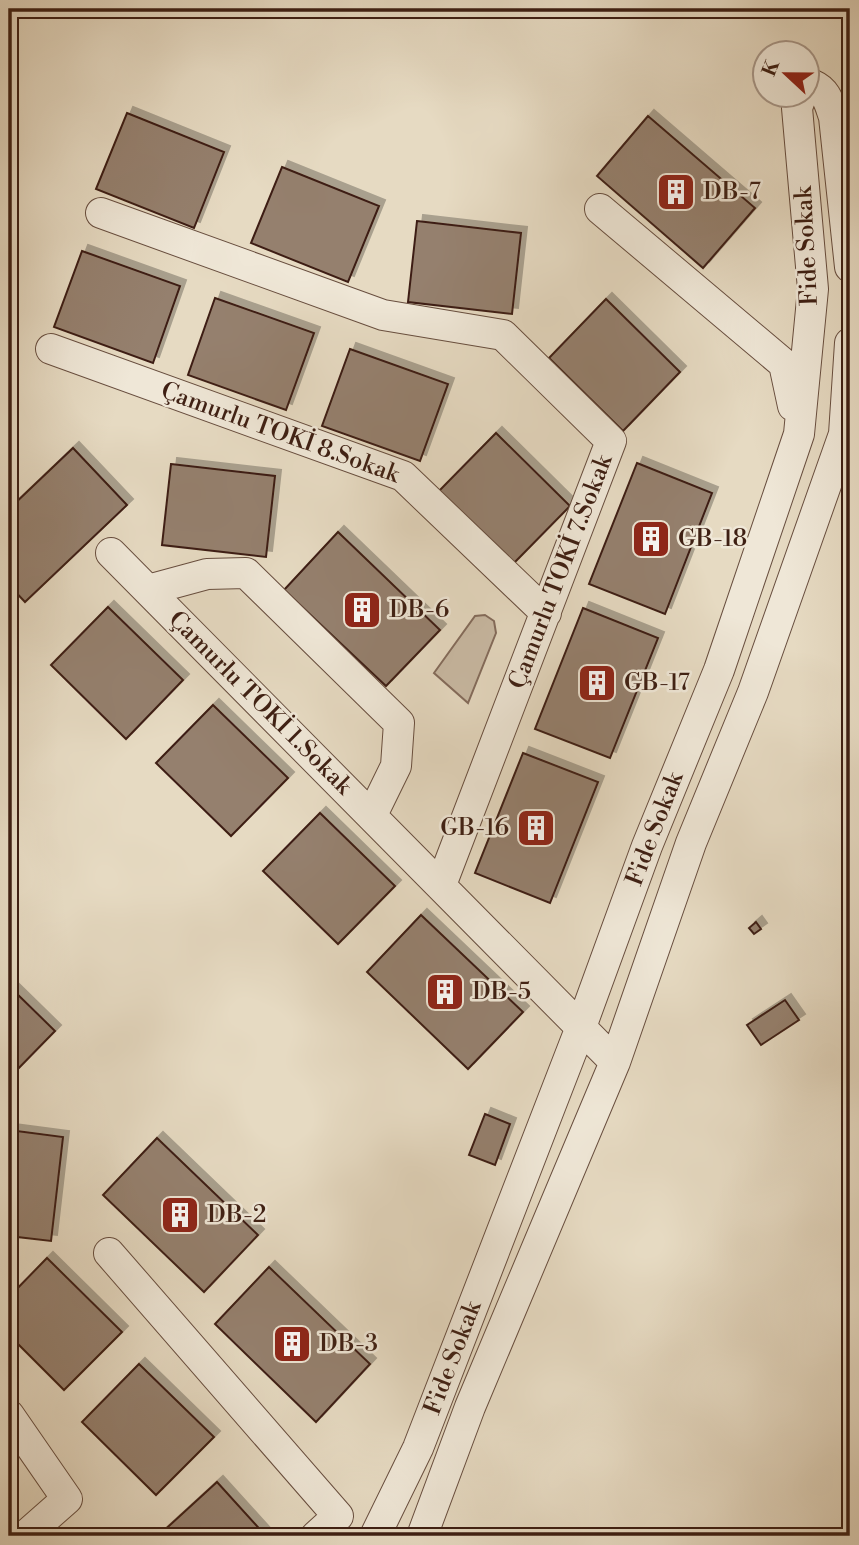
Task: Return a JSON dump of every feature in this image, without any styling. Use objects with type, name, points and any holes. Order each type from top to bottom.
[{"type":"street","name":"Fide Sokak","points":[[820,88],[828,98],[834,117],[850,267]]},
{"type":"street","name":"Fide Sokak","points":[[375,1536],[418,1448],[581,1027],[647,846],[719,670],[799,434],[813,289],[797,108]]},
{"type":"street","points":[[600,209],[784,364],[799,434]]},
{"type":"street","name":"Çamurlu TOKİ 7.Sokak","points":[[101,213],[383,315],[503,335],[611,442],[441,885]]},
{"type":"street","name":"Fide Sokak","points":[[422,1536],[470,1407],[615,1062],[691,843],[753,692],[844,434],[850,343]]},
{"type":"street","name":"Çamurlu TOKİ 8.Sokak","points":[[51,349],[403,476],[546,613]]},
{"type":"street","name":"Çamurlu TOKİ 1.Sokak","points":[[111,554],[615,1062]]},
{"type":"street","name":"Çamurlu TOKİ 1.Sokak","points":[[148,590],[206,574],[246,573],[399,723],[396,766],[372,815]]},
{"type":"street","points":[[109,1253],[338,1516],[316,1536]]},
{"type":"street","points":[[9,1415],[67,1499],[25,1536]]},
{"type":"shaded area","points":[[485,615],[494,621],[496,633],[468,703],[434,673],[475,616]]},
{"type":"building","points":[[127,113],[224,152],[194,228],[96,189]]},
{"type":"building","name":"DB-7","points":[[648,116],[755,208],[703,268],[597,176]]},
{"type":"building","points":[[282,167],[379,206],[348,282],[251,243]]},
{"type":"building","points":[[417,221],[521,233],[512,314],[408,302]]},
{"type":"building","points":[[82,251],[180,286],[153,363],[54,327]]},
{"type":"building","points":[[215,298],[314,333],[286,410],[188,375]]},
{"type":"building","points":[[606,299],[680,372],[623,431],[549,358]]},
{"type":"building","points":[[350,349],[448,384],[420,461],[322,426]]},
{"type":"building","points":[[496,433],[570,506],[513,564],[439,491]]},
{"type":"building","points":[[73,448],[127,505],[25,602],[9,585],[9,509]]},
{"type":"building","name":"GB-18","points":[[637,463],[712,493],[665,614],[589,584]]},
{"type":"building","points":[[171,464],[275,476],[266,557],[162,545]]},
{"type":"building","name":"DB-6","points":[[338,532],[440,630],[386,686],[284,590]]},
{"type":"building","points":[[108,607],[183,680],[126,739],[51,665]]},
{"type":"building","name":"GB-17","points":[[583,608],[658,638],[610,758],[535,729]]},
{"type":"building","points":[[213,705],[288,778],[231,836],[156,763]]},
{"type":"building","name":"GB-16","points":[[523,753],[598,782],[550,903],[475,873]]},
{"type":"building","points":[[320,813],[395,886],[338,944],[263,871]]},
{"type":"building","name":"DB-5","points":[[421,915],[523,1012],[468,1069],[367,972]]},
{"type":"building","points":[[756,922],[761,929],[754,934],[749,928]]},
{"type":"building","points":[[9,986],[55,1031],[9,1078]]},
{"type":"building","points":[[785,1000],[799,1020],[761,1045],[747,1025]]},
{"type":"building","points":[[485,1114],[510,1124],[495,1165],[469,1155]]},
{"type":"building","points":[[9,1130],[63,1137],[51,1241],[9,1236]]},
{"type":"building","name":"DB-2","points":[[157,1138],[258,1235],[204,1292],[103,1195]]},
{"type":"building","points":[[47,1258],[122,1332],[64,1390],[9,1335],[9,1297]]},
{"type":"building","name":"DB-3","points":[[269,1267],[370,1364],[316,1422],[215,1324]]},
{"type":"building","points":[[139,1364],[214,1437],[156,1495],[82,1422]]},
{"type":"building","points":[[217,1482],[266,1536],[158,1536]]},
{"type":"place","name":"DB-7","points":[[676,192]]},
{"type":"place","name":"GB-18","points":[[651,539]]},
{"type":"place","name":"DB-6","points":[[362,610]]},
{"type":"place","name":"GB-17","points":[[597,683]]},
{"type":"place","name":"GB-16","points":[[536,828]]},
{"type":"place","name":"DB-5","points":[[445,992]]},
{"type":"place","name":"DB-2","points":[[180,1215]]},
{"type":"place","name":"DB-3","points":[[292,1344]]}]
